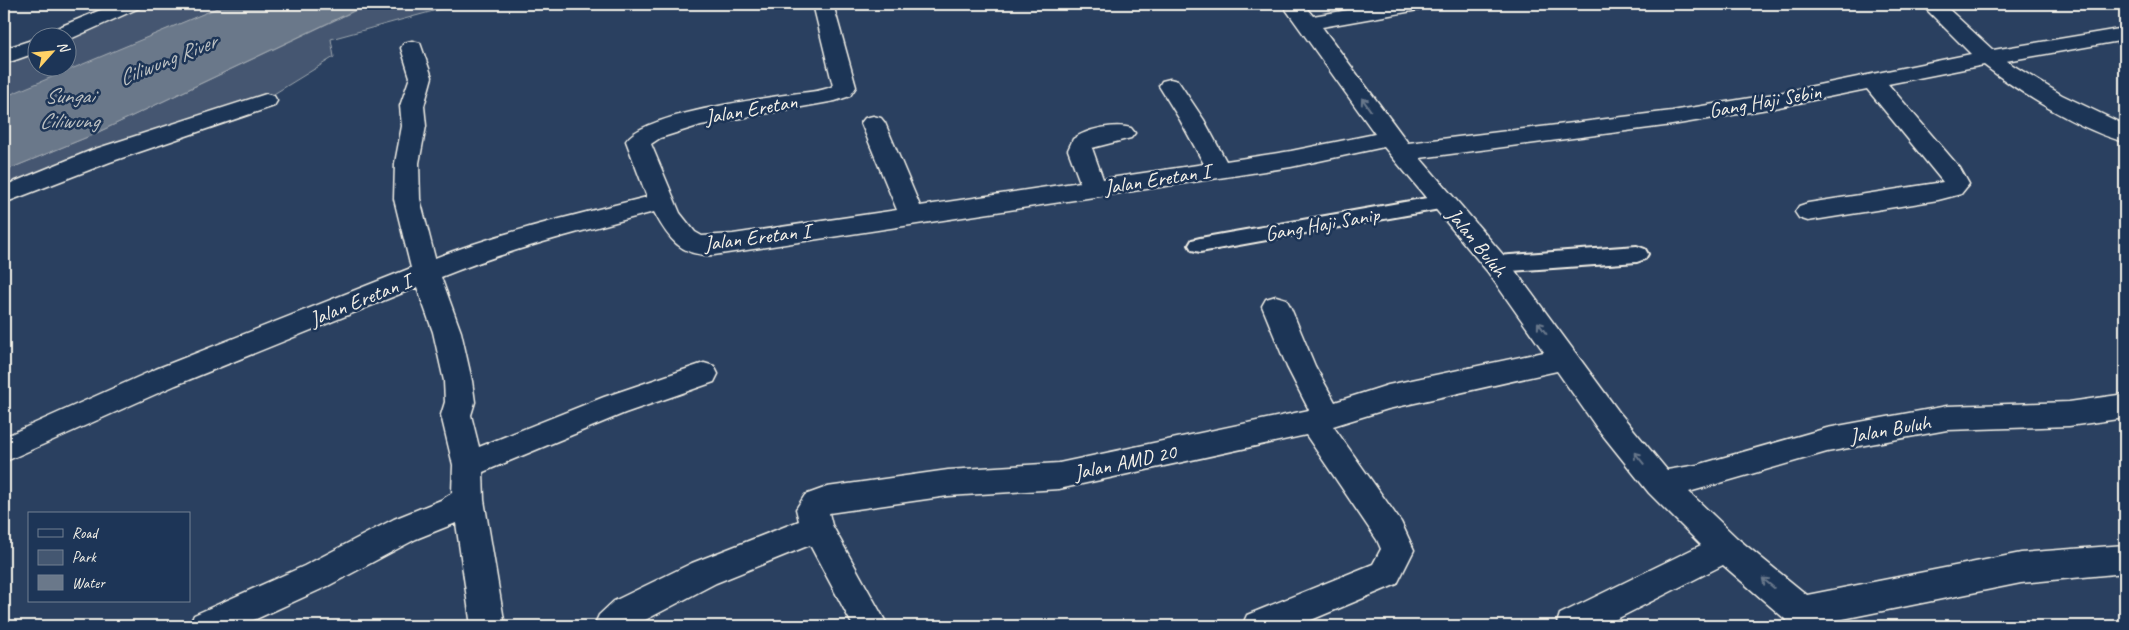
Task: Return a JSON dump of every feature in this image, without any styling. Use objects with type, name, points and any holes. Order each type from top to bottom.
[{"type":"street","points":[[76,28],[132,4]]},
{"type":"street","name":"Jalan Eretan","points":[[661,202],[638,141],[642,138],[687,121],[835,94],[842,91],[845,86],[823,4]]},
{"type":"street","points":[[1300,13],[1418,4]]},
{"type":"street","points":[[1931,4],[1988,57],[2046,97],[2083,116],[2125,134]]},
{"type":"street","name":"Jalan Buluh","points":[[1300,13],[1396,145],[1496,264],[1608,420],[1660,484],[1726,548],[1810,619]]},
{"type":"street","name":"Gang Haji Sebin","points":[[1396,145],[1672,118],[1774,101],[1988,57],[2125,34]]},
{"type":"street","points":[[4,57],[28,48]]},
{"type":"street","points":[[412,48],[421,77],[412,106],[414,126],[407,163],[406,199],[426,273],[447,332],[458,381],[460,402],[456,415],[468,465],[468,500],[488,626]]},
{"type":"street","points":[[1808,212],[1938,192],[1952,188],[1956,184],[1950,174],[1872,80]]},
{"type":"street","points":[[1170,86],[1192,120],[1219,170]]},
{"type":"street","points":[[4,195],[101,156],[266,101]]},
{"type":"street","points":[[873,122],[912,216]]},
{"type":"street","points":[[1095,188],[1080,150],[1081,144],[1089,139],[1124,133]]},
{"type":"street","name":"Jalan Eretan I","points":[[4,450],[166,377],[472,254],[548,231],[661,202],[682,236],[696,245],[733,243],[1291,159],[1396,145]]},
{"type":"street","points":[[1259,626],[1385,574],[1398,550],[1390,532],[1320,418],[1276,306]]},
{"type":"street","name":"Jalan AMD 20","points":[[871,626],[817,528],[812,509],[816,504],[827,500],[948,483],[1059,476],[1320,418],[1388,396],[1564,358]]},
{"type":"street","points":[[468,465],[545,435],[604,408],[662,386],[704,374]]},
{"type":"street","name":"Jalan Buluh","points":[[1660,484],[1697,478],[1827,440],[1947,418],[2069,414],[2125,406]]},
{"type":"street","points":[[206,626],[316,576],[405,529],[452,510],[468,500]]},
{"type":"street","points":[[612,626],[626,612],[704,573],[817,528]]},
{"type":"street","points":[[1572,625],[1726,548]]},
{"type":"street","points":[[1810,619],[2021,568],[2125,559]]},
{"type":"lane","name":"Gang Haji Sanip","points":[[1200,245],[1444,202]]},
{"type":"lane","points":[[1496,264],[1637,254]]},
{"type":"green space","points":[[132,4],[227,4],[78,67],[77,27]]},
{"type":"green space","points":[[369,4],[459,4],[331,39],[334,57],[264,100],[4,195],[4,171],[90,136]]},
{"type":"green space","points":[[28,47],[28,78],[51,78],[4,98],[4,57]]},
{"type":"water","name":"Sungai Ciliwung","points":[[227,4],[368,4],[90,136],[4,171],[4,97],[50,78],[78,78],[78,66]]},
{"type":"water label","name":"Ciliwung River","points":[[167,59]]}]
